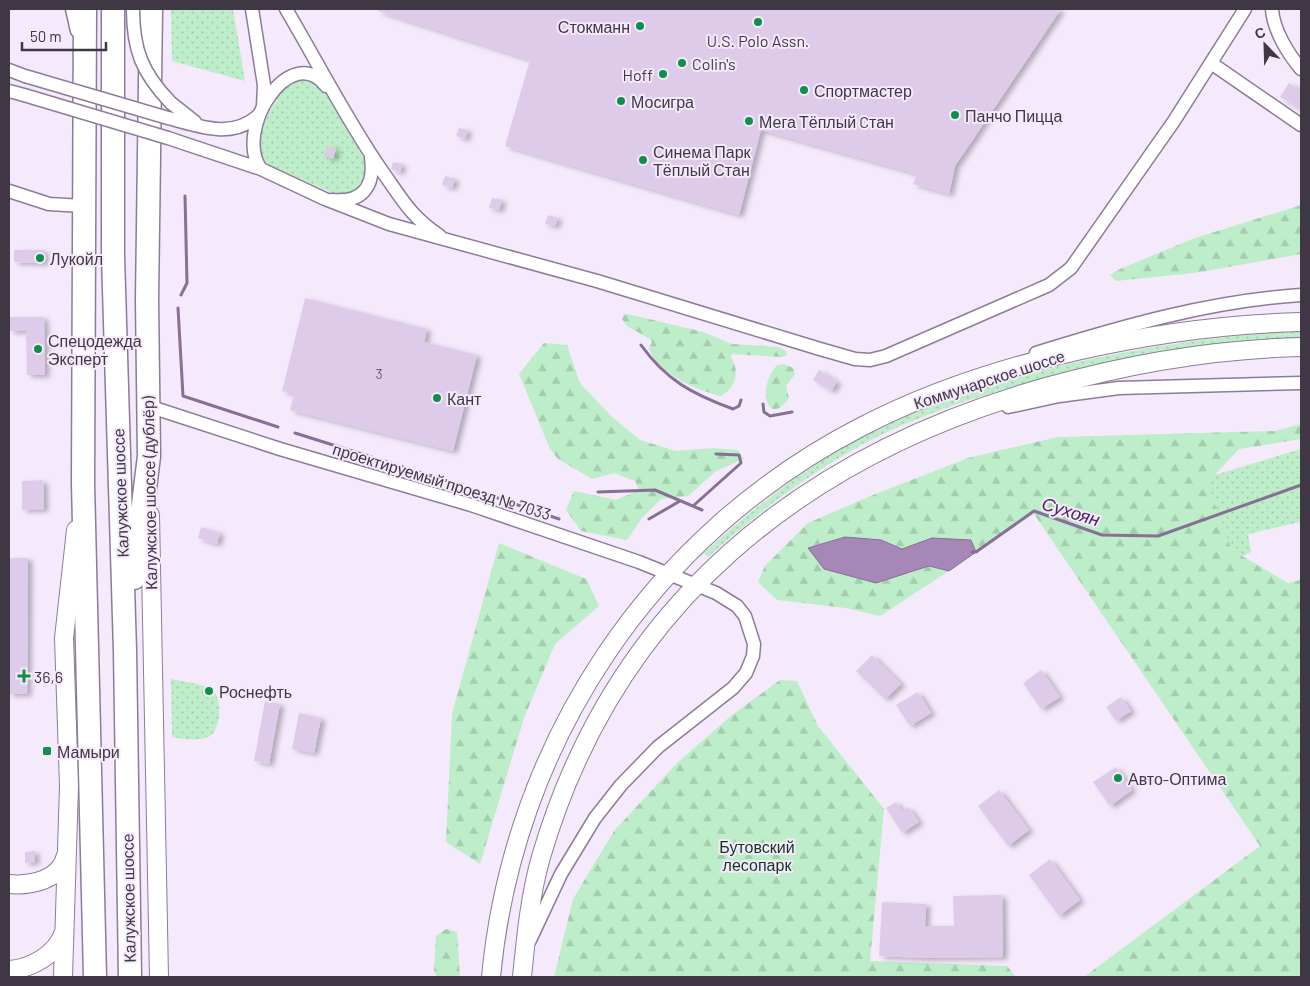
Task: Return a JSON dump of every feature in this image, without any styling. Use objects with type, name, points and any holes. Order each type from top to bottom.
[{"type":"highway","name":"Калужское шоссе","points":[[112,9],[113,256],[125,650],[130,977]]},
{"type":"highway","name":"Калужское шоссе (дублёр)","points":[[149,456],[151,9]]},
{"type":"highway","points":[[81,11],[84,64],[83,482],[95,977]]},
{"type":"highway","points":[[125,650],[149,456]]},
{"type":"main road","name":"Коммунарское шоссе","points":[[491,977],[503,896],[519,838],[552,748],[600,660],[668,573],[731,514],[777,478],[861,427],[922,399],[1002,372],[1129,341],[1209,328],[1301,322]]},
{"type":"main road","name":"Коммунарское шоссе","points":[[522,977],[541,859],[559,805],[578,759],[598,719],[623,676],[659,627],[698,584],[748,536],[802,495],[873,453],[940,422],[1007,397],[1136,364],[1214,352],[1301,347]]},
{"type":"main road","name":"Калужское шоссе (дублёр)","points":[[149,456],[159,977]]},
{"type":"main road","points":[[63,977],[69,786],[64,638],[83,482]]},
{"type":"main road","points":[[9,884],[32,883],[55,874],[65,859],[68,847]]},
{"type":"main road","points":[[9,970],[25,967],[44,957],[58,944],[65,930]]},
{"type":"street","points":[[133,9],[138,56],[146,74],[170,104],[201,126]]},
{"type":"street","points":[[252,9],[264,85],[261,112],[252,140],[256,162],[261,168]]},
{"type":"street","points":[[286,9],[370,156],[398,197],[416,217],[444,239]]},
{"type":"street","points":[[9,91],[168,138],[261,168],[325,199],[389,224],[597,281],[855,359],[870,360],[903,350],[1049,285],[1064,275],[1078,260],[1211,63],[1245,9]]},
{"type":"street","points":[[1272,9],[1272,18],[1291,58],[1301,69]]},
{"type":"street","points":[[1211,63],[1301,125]]},
{"type":"street","points":[[9,70],[168,118],[228,131],[242,128],[261,112],[281,82],[288,76],[303,73],[314,75],[336,98]]},
{"type":"street","points":[[325,199],[351,199],[369,187],[373,172],[370,156]]},
{"type":"street","points":[[9,191],[49,204],[83,206]]},
{"type":"street","points":[[922,399],[1015,360],[1135,324],[1240,301],[1300,295]]},
{"type":"street","points":[[940,422],[1091,391],[1164,385],[1301,382]]},
{"type":"street","name":"проектируемый проезд № 7033","points":[[148,406],[280,449],[471,505],[698,584],[737,606],[750,628],[754,644],[753,656],[746,673],[733,688],[658,747],[621,785],[595,818],[561,874],[525,951]]},
{"type":"green space","points":[[171,9],[233,9],[245,81],[172,61]]},
{"type":"green space","points":[[296,77],[320,83],[368,165],[361,190],[343,195],[335,194],[269,165],[263,157],[259,142],[262,127],[282,88]]},
{"type":"green space","points":[[1301,205],[1301,254],[1194,273],[1116,281],[1110,275],[1120,269],[1195,238]]},
{"type":"green space","points":[[628,314],[703,332],[732,344],[778,347],[786,351],[787,355],[782,357],[732,354],[731,357],[736,373],[733,384],[721,396],[712,394],[679,380],[660,365],[653,357],[649,348],[652,342],[650,339],[627,326],[622,319],[624,315]]},
{"type":"green space","points":[[1274,332],[1301,332],[1301,338],[1234,342],[1135,357],[1037,380],[929,414],[887,432],[846,454],[804,480],[765,509],[708,557],[704,553],[761,504],[807,470],[873,432],[926,408],[982,388],[1040,371],[1099,357],[1217,338]]},
{"type":"green space","points":[[544,343],[567,345],[580,383],[611,416],[640,440],[676,451],[713,448],[738,450],[744,459],[716,471],[688,496],[661,499],[642,518],[627,540],[581,531],[566,510],[574,491],[616,500],[639,490],[635,481],[614,473],[592,479],[558,459],[550,449],[519,374]]},
{"type":"green space","points":[[784,364],[793,368],[795,374],[786,386],[789,398],[782,406],[776,409],[771,408],[767,402],[767,385],[770,375],[777,365]]},
{"type":"green space","points":[[1301,424],[1301,439],[1239,449],[1207,483],[1232,550],[1288,583],[1301,580],[1301,977],[1084,977],[1260,846],[1034,514],[976,552],[971,540],[932,538],[902,549],[877,541],[855,538],[808,547],[824,569],[908,574],[929,566],[949,571],[880,616],[846,608],[777,600],[758,582],[765,566],[808,523],[968,458],[1058,437],[1275,431]]},
{"type":"green space","points":[[1301,449],[1301,547],[1300,522],[1248,534],[1251,552],[1213,573],[1185,484]]},
{"type":"green space","points":[[499,543],[586,579],[599,606],[555,644],[524,718],[480,864],[446,842],[452,714]]},
{"type":"green space","points":[[171,679],[203,686],[216,694],[219,706],[218,720],[214,732],[210,736],[196,739],[172,737]]},
{"type":"green space","name":"Бутовский лесопарк","points":[[780,680],[797,681],[818,726],[884,809],[870,961],[1007,966],[1016,977],[554,977],[573,899],[614,831],[677,763],[732,715]]},
{"type":"green space","points":[[446,929],[457,932],[460,977],[437,977],[434,971],[436,936]]},
{"type":"shaded area","points":[[845,537],[881,540],[902,549],[932,538],[971,540],[976,552],[949,571],[929,566],[876,583],[824,569],[808,548]]},
{"type":"building","name":"Мега Тёплый Cтан","points":[[378,9],[1061,9],[955,166],[949,194],[913,184],[917,174],[761,130],[739,215],[505,146],[530,60],[378,11]]},
{"type":"building","points":[[1289,83],[1301,91],[1301,110],[1280,97]]},
{"type":"building","points":[[459,128],[468,130],[465,139],[456,136]]},
{"type":"building","points":[[328,146],[336,149],[333,159],[324,156]]},
{"type":"building","points":[[393,162],[402,164],[400,173],[391,169]]},
{"type":"building","points":[[445,176],[455,179],[452,188],[442,185]]},
{"type":"building","points":[[492,198],[502,200],[499,210],[489,208]]},
{"type":"building","points":[[548,215],[558,218],[555,226],[545,224]]},
{"type":"building","points":[[14,250],[44,250],[44,263],[14,262]]},
{"type":"building","points":[[305,298],[427,329],[424,342],[477,355],[453,451],[290,410],[294,394],[282,391]]},
{"type":"building","points":[[10,317],[44,317],[45,375],[27,375],[26,331],[10,331]]},
{"type":"building","points":[[819,370],[837,382],[831,391],[813,380]]},
{"type":"building","points":[[43,480],[44,509],[22,510],[22,481]]},
{"type":"building","points":[[201,527],[220,533],[217,544],[198,538]]},
{"type":"building","points":[[9,558],[28,558],[27,694],[9,694]]},
{"type":"building","points":[[872,655],[901,684],[885,699],[856,671]]},
{"type":"building","points":[[1041,670],[1060,697],[1041,709],[1023,683]]},
{"type":"building","points":[[918,692],[931,713],[910,726],[896,705]]},
{"type":"building","points":[[1121,697],[1131,711],[1116,721],[1106,707]]},
{"type":"building","points":[[265,701],[280,704],[269,764],[254,761]]},
{"type":"building","points":[[299,713],[321,718],[314,753],[292,749]]},
{"type":"building","points":[[1116,767],[1132,790],[1110,806],[1093,782]]},
{"type":"building","points":[[999,790],[1029,830],[1008,846],[978,806]]},
{"type":"building","points":[[896,802],[902,811],[908,807],[919,822],[902,833],[886,808]]},
{"type":"building","points":[[35,851],[35,862],[25,863],[25,852]]},
{"type":"building","points":[[1050,859],[1080,900],[1059,916],[1029,875]]},
{"type":"building","points":[[1002,895],[1003,957],[924,958],[879,956],[882,902],[926,904],[925,926],[954,926],[953,896]]},
{"type":"waterway","points":[[181,295],[187,283],[185,196]]},
{"type":"waterway","points":[[178,308],[183,396],[278,427]]},
{"type":"waterway","points":[[641,345],[660,368],[692,391],[733,409],[739,406],[741,400]]},
{"type":"waterway","points":[[763,404],[764,412],[770,416],[792,412]]},
{"type":"waterway","points":[[295,433],[460,485]]},
{"type":"waterway","points":[[693,506],[741,463],[739,455],[716,454]]},
{"type":"waterway","name":"Сухоян","points":[[972,552],[976,552],[1034,511],[1102,535],[1158,536],[1301,485]]},
{"type":"waterway","points":[[598,492],[655,490],[702,510]]},
{"type":"waterway","points":[[483,493],[559,519]]},
{"type":"waterway","points":[[649,519],[680,501]]},
{"type":"place","name":"U.S. Polo Assn.","points":[[758,22]]},
{"type":"place","name":"Стокманн","points":[[640,26]]},
{"type":"place","name":"Colin's","points":[[682,63]]},
{"type":"place","name":"Hoff","points":[[663,74]]},
{"type":"place","name":"Спортмастер","points":[[804,90]]},
{"type":"place","name":"Мосигра","points":[[621,101]]},
{"type":"place","name":"Панчо Пицца","points":[[955,115]]},
{"type":"place","name":"Мега Тёплый Cтан","points":[[749,121]]},
{"type":"place","name":"Синема Парк Тёплый Стан","points":[[643,160]]},
{"type":"place","name":"Лукойл","points":[[40,258]]},
{"type":"place","name":"Спецодежда Эксперт","points":[[38,349]]},
{"type":"place","name":"Кант","points":[[437,398]]},
{"type":"place","name":"36,6","points":[[24,676]]},
{"type":"place","name":"Роснефть","points":[[209,691]]},
{"type":"place","name":"Мамыри","points":[[47,751]]},
{"type":"place","name":"Авто-Оптима","points":[[1118,778]]}]
